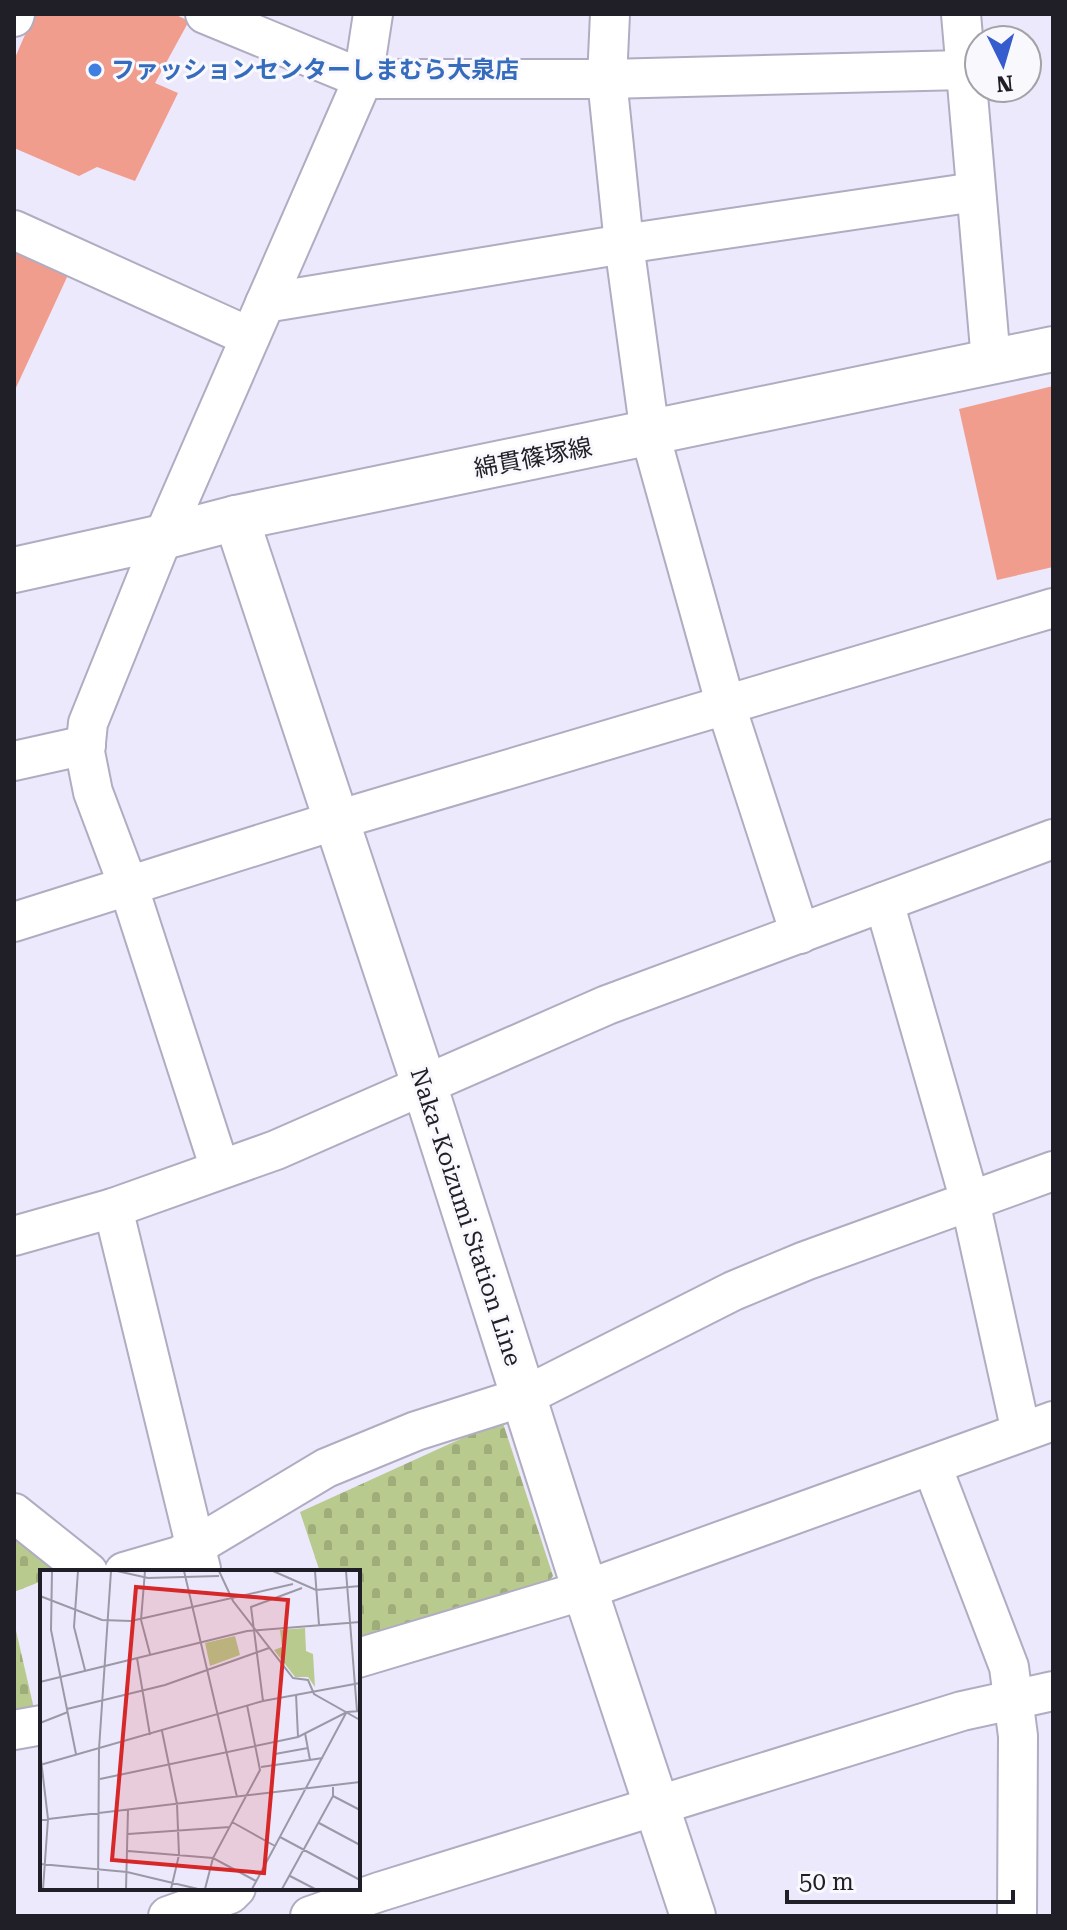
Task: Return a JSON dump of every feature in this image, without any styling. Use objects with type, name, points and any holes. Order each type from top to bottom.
[{"type":"main road","name":"綿貫篠塚線","points":[[14,570],[236,518],[1053,349]]},
{"type":"main road","name":"Naka-Koizumi Station Line","points":[[236,518],[424,1084],[585,1590],[693,1916]]},
{"type":"street","points":[[205,14],[363,79],[607,79],[963,70]]},
{"type":"street","points":[[220,1169],[128,885],[93,792],[86,745],[88,723],[163,537],[363,79],[373,14]]},
{"type":"street","points":[[610,14],[607,79],[624,244],[650,434],[726,706],[800,934]]},
{"type":"street","points":[[961,14],[963,51]]},
{"type":"street","points":[[967,104],[991,361]]},
{"type":"street","points":[[265,303],[624,244],[975,192]]},
{"type":"street","points":[[14,230],[250,337]]},
{"type":"street","points":[[14,922],[337,820],[1053,608]]},
{"type":"street","points":[[14,761],[86,745]]},
{"type":"street","points":[[14,1236],[113,1208],[276,1150],[607,1005],[1053,839]]},
{"type":"street","points":[[360,1657],[585,1590],[1037,1427],[884,902]]},
{"type":"street","points":[[131,1570],[179,1556],[199,1559],[326,1468],[416,1431],[523,1397],[733,1291],[805,1261],[1053,1171]]},
{"type":"street","points":[[113,1208],[199,1559]]},
{"type":"street","points":[[932,1466],[1009,1667],[1018,1736],[1017,1916]]},
{"type":"street","points":[[14,1513],[85,1570]]},
{"type":"street","points":[[310,1916],[658,1804],[962,1711],[1053,1691]]},
{"type":"street","points":[[14,1730],[40,1725]]},
{"type":"street","points":[[168,1916],[234,1890]]},
{"type":"green space","points":[[502,1420],[553,1576],[542,1590],[360,1643],[360,1570],[319,1570],[300,1512]]},
{"type":"green space","points":[[14,1532],[60,1570],[40,1570],[40,1582],[14,1592]]},
{"type":"green space","points":[[14,1622],[35,1713],[14,1717]]},
{"type":"building","points":[[34,14],[174,14],[189,21],[155,83],[178,93],[135,181],[97,167],[79,176],[14,148],[14,60]]},
{"type":"building","points":[[14,251],[68,275],[14,392]]},
{"type":"building","points":[[1053,386],[1053,567],[997,580],[959,409]]},
{"type":"place","name":"ファッションセンターしまむら大泉店","points":[[95,70]]}]
